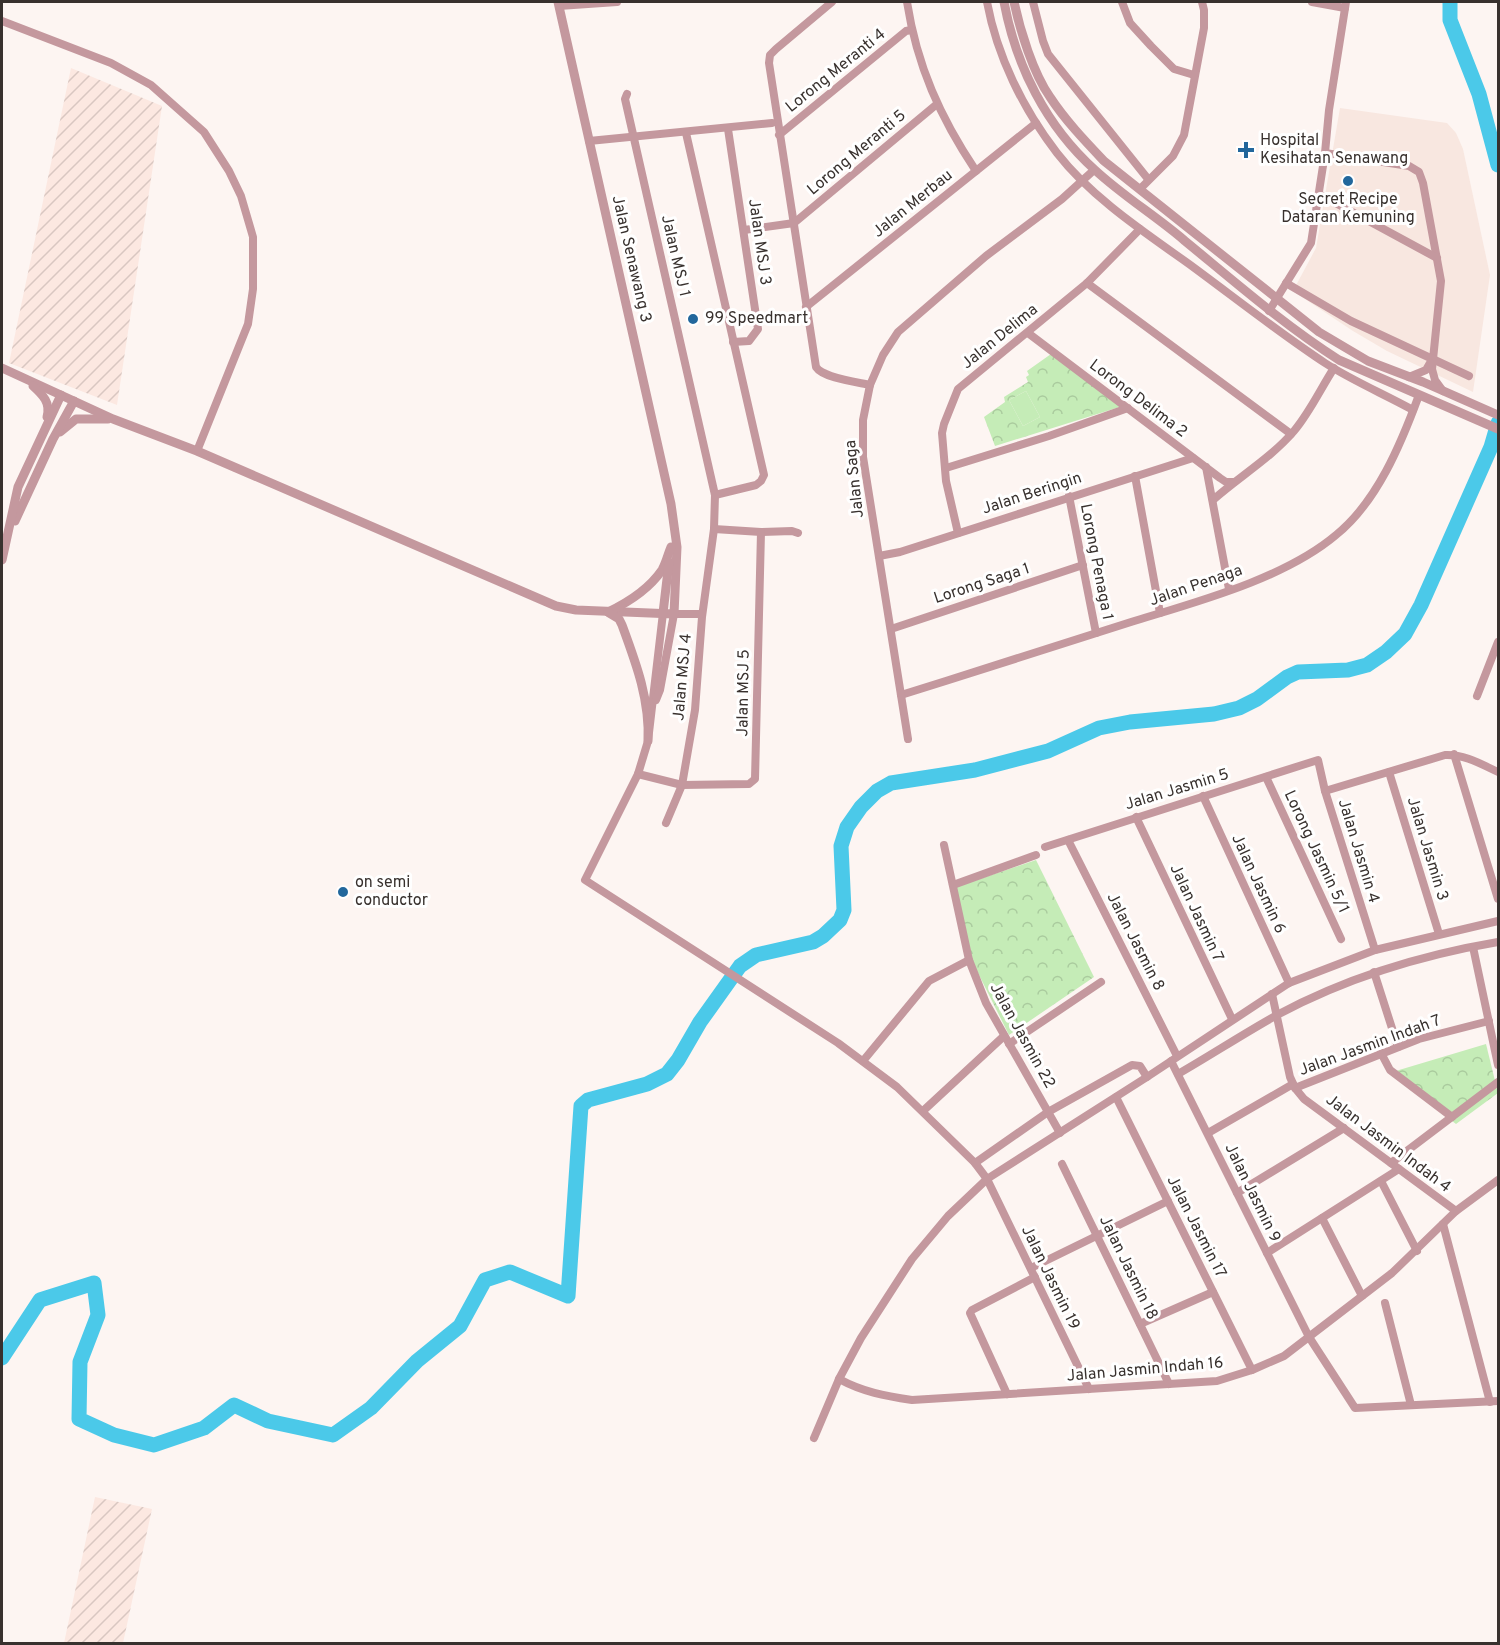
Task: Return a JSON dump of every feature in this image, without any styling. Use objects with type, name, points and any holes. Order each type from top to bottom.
[{"type":"street","points":[[559,4],[617,2]]},
{"type":"street","points":[[832,2],[770,55],[770,74],[816,367],[819,372],[870,385]]},
{"type":"street","points":[[906,2],[918,57],[937,104],[957,143],[976,171]]},
{"type":"street","points":[[987,2],[992,28],[1002,58],[1036,123],[1060,157],[1083,181],[1140,229],[1334,368],[1413,410]]},
{"type":"street","points":[[1004,2],[1019,59],[1035,94],[1052,122],[1094,170],[1155,216],[1269,311],[1339,360],[1498,429]]},
{"type":"street","points":[[1014,2],[1027,50],[1048,95],[1081,138],[1104,161],[1318,332],[1368,361],[1498,415]]},
{"type":"street","points":[[1033,2],[1048,54],[1148,179]]},
{"type":"street","points":[[1122,2],[1130,22],[1151,46],[1174,69],[1194,75]]},
{"type":"street","points":[[1140,189],[1173,156],[1184,135],[1204,28],[1202,2]]},
{"type":"street","points":[[1269,311],[1311,243],[1325,153],[1345,5],[1312,2]]},
{"type":"street","name":"Jalan Senawang 3","points":[[559,4],[659,445],[674,523],[678,548],[674,614]]},
{"type":"street","points":[[2,21],[111,63],[151,85],[204,132],[214,144],[241,196],[253,237],[253,289],[249,324],[197,451]]},
{"type":"street","name":"Lorong Meranti 4","points":[[779,135],[906,31],[911,30]]},
{"type":"street","name":"Jalan MSJ 1","points":[[627,94],[625,99],[633,136],[715,495],[714,529]]},
{"type":"street","name":"Lorong Meranti 5","points":[[794,223],[937,104]]},
{"type":"street","points":[[589,141],[772,123]]},
{"type":"street","name":"Jalan Merbau","points":[[806,307],[1036,123]]},
{"type":"street","name":"Jalan MSJ 3","points":[[728,129],[758,329],[749,341],[733,342]]},
{"type":"street","points":[[686,133],[764,475],[756,484],[715,495]]},
{"type":"street","points":[[1325,153],[1409,166],[1419,172],[1441,281],[1432,374],[1443,391]]},
{"type":"street","name":"Jalan Saga","points":[[908,739],[863,457],[863,420],[870,385],[883,355],[898,332],[994,250],[1062,199],[1094,170]]},
{"type":"street","points":[[1319,194],[1437,258]]},
{"type":"street","points":[[744,230],[794,223]]},
{"type":"street","name":"Jalan Delima","points":[[958,532],[946,482],[942,433],[958,389],[1087,283],[1140,229]]},
{"type":"street","points":[[1087,283],[1291,434]]},
{"type":"street","points":[[1286,283],[1351,321],[1469,376]]},
{"type":"street","name":"Lorong Delima 2","points":[[1028,333],[1220,478],[1226,482],[1234,482]]},
{"type":"street","points":[[1409,377],[1426,370],[1432,359]]},
{"type":"street","points":[[1213,500],[1270,455],[1291,434],[1334,368]]},
{"type":"street","points":[[2,369],[113,419],[197,451],[556,606],[607,612],[702,614]]},
{"type":"street","points":[[28,381],[44,396],[48,404],[48,413],[36,448]]},
{"type":"street","points":[[2,560],[18,487],[61,395]]},
{"type":"street","name":"Jalan Penaga","points":[[901,695],[1229,589],[1292,563],[1319,548],[1353,519],[1373,491],[1392,457],[1419,395]]},
{"type":"street","points":[[7,537],[53,439],[74,401]]},
{"type":"street","points":[[946,468],[1049,436],[1128,408]]},
{"type":"street","points":[[53,439],[76,419],[113,419]]},
{"type":"street","name":"Jalan Beringin","points":[[879,556],[900,552],[1193,458]]},
{"type":"street","points":[[1206,467],[1229,589]]},
{"type":"street","points":[[1135,476],[1160,613]]},
{"type":"street","name":"Lorong Penaga 1","points":[[1069,496],[1096,633]]},
{"type":"street","name":"Jalan Senawang 3","points":[[663,613],[674,523]]},
{"type":"street","points":[[714,529],[798,533]]},
{"type":"street","name":"Jalan MSJ 4","points":[[666,824],[682,786],[695,710],[702,614],[714,529]]},
{"type":"street","name":"Jalan MSJ 5","points":[[682,786],[749,784],[755,779],[761,532]]},
{"type":"street","points":[[607,612],[628,602],[653,580],[663,568],[670,547]]},
{"type":"street","name":"Lorong Saga 1","points":[[891,629],[1083,565]]},
{"type":"street","points":[[607,612],[619,619],[622,624],[643,684],[648,712],[648,741]]},
{"type":"street","points":[[663,613],[648,741],[638,774],[682,786]]},
{"type":"street","points":[[653,707],[660,690],[674,614]]},
{"type":"street","points":[[1477,696],[1496,659],[1498,642]]},
{"type":"street","points":[[1454,754],[1498,899]]},
{"type":"street","points":[[1325,791],[1454,754],[1498,772]]},
{"type":"street","name":"Jalan Jasmin 5","points":[[1045,847],[1318,760]]},
{"type":"street","name":"Jalan Jasmin 4","points":[[1318,760],[1325,791],[1375,950]]},
{"type":"street","name":"Jalan Jasmin 3","points":[[1389,772],[1439,934]]},
{"type":"street","name":"Jalan Jasmin 19","points":[[638,774],[585,880],[863,1061],[897,1087],[975,1163],[987,1179],[1089,1389]]},
{"type":"street","name":"Lorong Jasmin 5/1","points":[[1266,777],[1341,939]]},
{"type":"street","name":"Jalan Jasmin 6","points":[[1203,796],[1289,983]]},
{"type":"street","name":"Jalan Jasmin 7","points":[[1136,817],[1232,1019]]},
{"type":"street","name":"Jalan Jasmin 8","points":[[1068,840],[1174,1058]]},
{"type":"street","name":"Jalan Jasmin 22","points":[[944,845],[969,960],[986,1003],[1060,1133]]},
{"type":"street","points":[[952,885],[1036,855]]},
{"type":"street","points":[[814,1438],[839,1379],[861,1338],[912,1259],[948,1216],[987,1179],[1289,983],[1375,950],[1498,921]]},
{"type":"street","points":[[1178,1074],[1277,1016],[1322,993],[1374,972],[1498,942]]},
{"type":"street","points":[[1473,947],[1498,1065]]},
{"type":"street","points":[[863,1061],[929,981],[969,960]]},
{"type":"street","points":[[1374,972],[1398,1047]]},
{"type":"street","points":[[1009,1044],[1101,982]]},
{"type":"street","points":[[1272,994],[1294,1086]]},
{"type":"street","name":"Jalan Jasmin Indah 7","points":[[1208,1133],[1294,1086],[1419,1039],[1489,1021]]},
{"type":"street","points":[[923,1111],[1004,1036]]},
{"type":"street","points":[[1381,1053],[1390,1070],[1452,1117]]},
{"type":"street","name":"Jalan Jasmin 9","points":[[1174,1058],[1178,1074],[1309,1337],[1355,1408],[1411,1405]]},
{"type":"street","points":[[975,1163],[1048,1112],[1132,1065],[1140,1066],[1147,1077]]},
{"type":"street","points":[[1391,1163],[1498,1082]]},
{"type":"street","name":"Jalan Jasmin Indah 4","points":[[1294,1086],[1304,1099],[1456,1211]]},
{"type":"street","name":"Jalan Jasmin 17","points":[[1116,1097],[1252,1370]]},
{"type":"street","points":[[1237,1193],[1344,1128]]},
{"type":"street","name":"Jalan Jasmin 18","points":[[1062,1164],[1169,1383]]},
{"type":"street","points":[[1267,1253],[1399,1169]]},
{"type":"street","name":"Jalan Jasmin Indah 16","points":[[839,1379],[856,1389],[879,1396],[912,1400],[1217,1381],[1252,1370],[1284,1356],[1392,1274],[1456,1211],[1498,1180]]},
{"type":"street","points":[[1381,1181],[1417,1251]]},
{"type":"street","points":[[1031,1268],[1168,1201]]},
{"type":"street","points":[[1322,1218],[1362,1296]]},
{"type":"street","points":[[1385,1303],[1411,1405],[1494,1401],[1443,1224]]},
{"type":"street","points":[[1007,1394],[970,1313],[1035,1277]]},
{"type":"street","points":[[1140,1324],[1213,1292]]},
{"type":"shaded area","points":[[71,68],[162,106],[117,405],[9,363]]},
{"type":"shaded area","points":[[1340,108],[1447,123],[1456,133],[1463,149],[1490,275],[1473,392],[1387,351],[1293,291],[1316,248]]},
{"type":"shaded area","points":[[95,1497],[152,1509],[123,1643],[64,1643]]},
{"type":"green space","points":[[1051,354],[1123,406],[995,446],[984,417],[1005,402],[1004,397],[1028,382],[1027,371]],"holes":[[[1026,391],[1040,417],[1023,426],[1009,400]]]},
{"type":"green space","points":[[1026,391],[1040,417],[1023,426],[1009,400]]},
{"type":"green space","points":[[1036,860],[1094,977],[1009,1035],[972,961],[956,887]]},
{"type":"green space","points":[[1486,1044],[1498,1093],[1456,1124],[1389,1073]]},
{"type":"waterway","points":[[1450,2],[1450,20],[1479,94],[1498,165]]},
{"type":"waterway","points":[[2,1358],[40,1300],[94,1283],[98,1315],[80,1362],[79,1419],[114,1435],[154,1445],[204,1428],[234,1405],[268,1421],[333,1435],[371,1408],[417,1361],[460,1326],[485,1280],[510,1272],[568,1296],[581,1106],[588,1100],[647,1084],[667,1074],[740,966],[756,955],[813,942],[840,920],[844,910],[841,846],[847,827],[861,807],[877,791],[891,783],[975,770],[1048,751],[1099,728],[1130,722],[1214,714],[1239,708],[1298,672],[1348,670],[1367,665],[1386,652],[1405,634],[1421,605],[1491,447],[1498,423]]},
{"type":"place","name":"Hospital Kesihatan Senawang","points":[[1246,150]]},
{"type":"place","name":"Secret Recipe Dataran Kemuning","points":[[1348,181]]},
{"type":"place","name":"99 Speedmart","points":[[693,319]]},
{"type":"place","name":"on semi conductor","points":[[343,892]]}]
